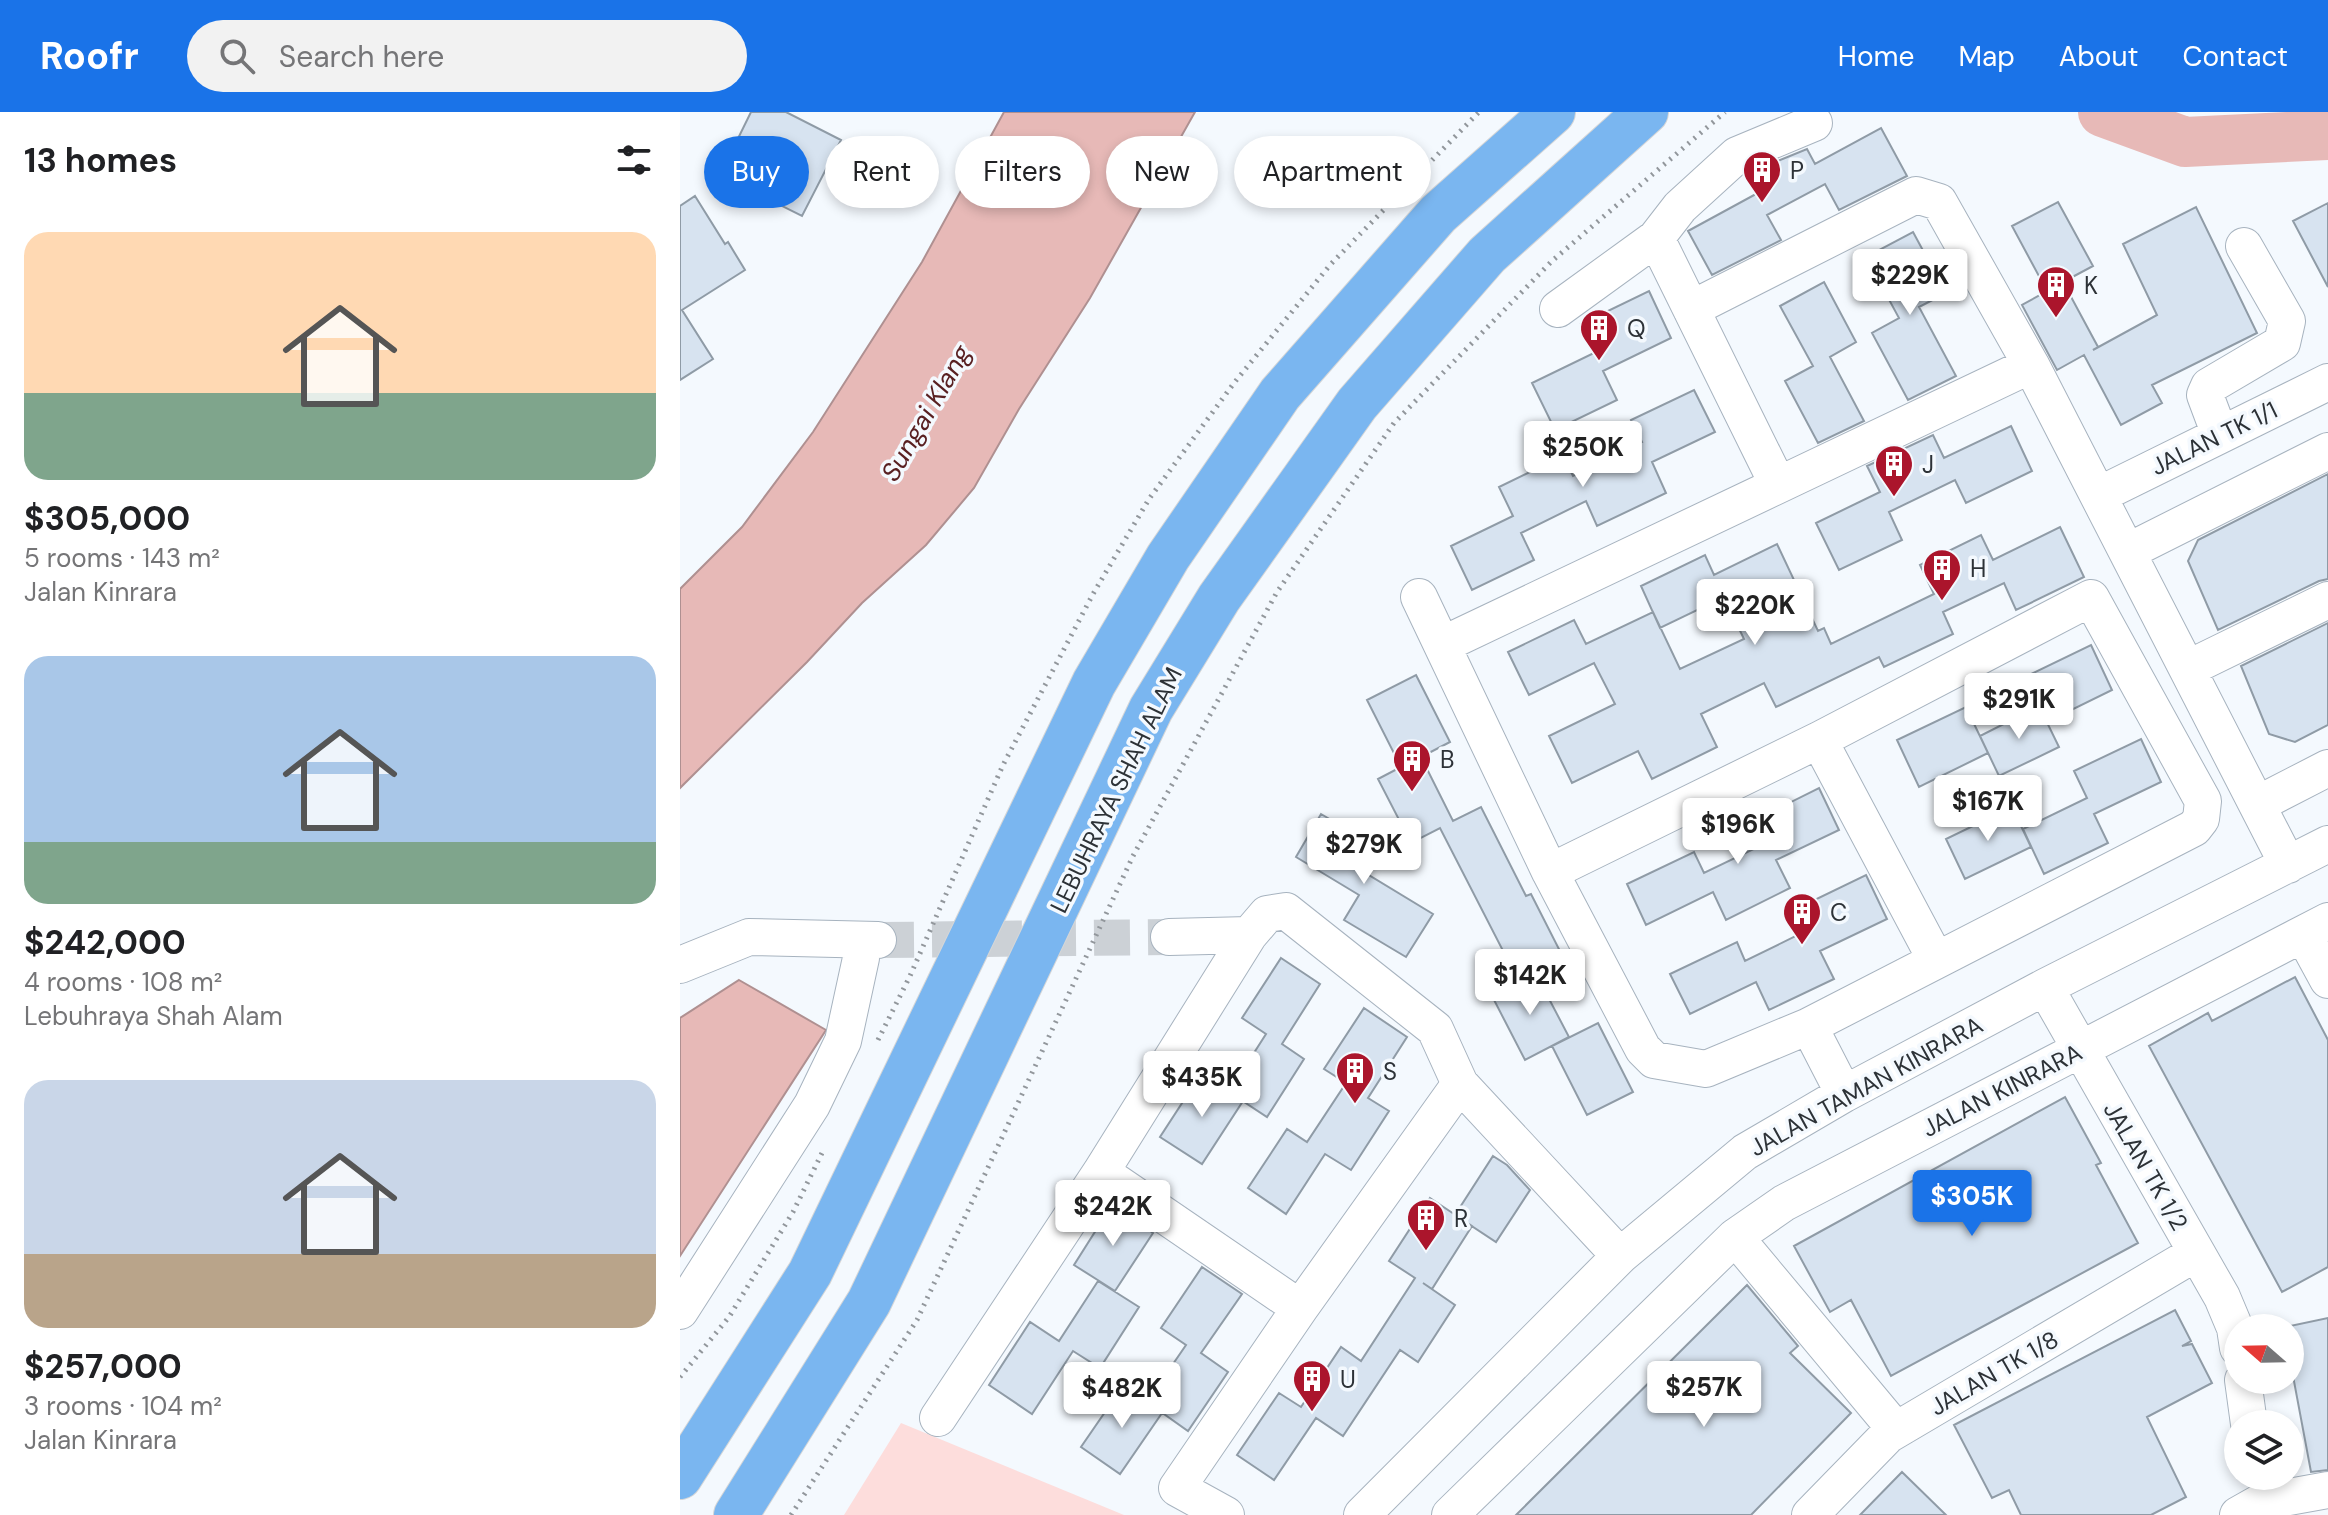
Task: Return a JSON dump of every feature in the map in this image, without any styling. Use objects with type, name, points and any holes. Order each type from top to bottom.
[{"type":"highway","points":[[680,1477],[810,1273],[1094,683],[1168,557],[1280,394],[1438,214],[1553,112]]},
{"type":"highway","name":"LEBUHRAYA SHAH ALAM","points":[[736,1515],[869,1302],[1151,709],[1219,598],[1357,404],[1487,255],[1646,112]]},
{"type":"street","points":[[1558,309],[1656,238],[1680,207],[1737,155],[1814,123]]},
{"type":"street","points":[[1691,309],[1916,195],[1939,202],[2031,365],[2129,551],[2288,865]]},
{"type":"street","points":[[1656,238],[1778,485]]},
{"type":"street","points":[[2220,435],[2205,395],[2209,386],[2282,343],[2287,321],[2244,246]]},
{"type":"street","points":[[1442,645],[2031,365]]},
{"type":"street","name":"JALAN TK 1/1","points":[[2099,495],[2328,382]]},
{"type":"street","points":[[2129,551],[2328,451]]},
{"type":"street","points":[[1419,597],[1550,872],[1643,1049],[1654,1060],[1706,1069],[1809,1026],[2194,828],[2201,819],[2203,801],[2091,598],[1819,740],[1550,872]]},
{"type":"street","points":[[2189,668],[2328,600]]},
{"type":"street","points":[[1819,740],[1936,960]]},
{"type":"street","points":[[2258,804],[2328,768]]},
{"type":"street","name":"JALAN TAMAN KINRARA","points":[[1362,1515],[1620,1256],[1745,1152],[1844,1094],[2045,987],[2328,844]]},
{"type":"street","points":[[938,1418],[1101,1172],[1249,935],[1267,914],[1286,911],[1435,1029],[1460,1084],[1620,1256]]},
{"type":"street","points":[[2315,927],[2328,980]]},
{"type":"street","name":"JALAN KINRARA","points":[[1450,1515],[1735,1237],[1784,1203],[2315,927]]},
{"type":"street","points":[[1169,937],[1249,935]]},
{"type":"street","points":[[680,965],[749,937],[870,940],[861,958],[843,1041],[812,1105],[680,1311]]},
{"type":"street","name":"JALAN TK 1/2","points":[[2045,987],[2229,1314]]},
{"type":"street","points":[[1809,1026],[1844,1094]]},
{"type":"street","points":[[1226,1515],[1177,1488],[1300,1308],[1460,1084]]},
{"type":"street","points":[[1101,1172],[1300,1308]]},
{"type":"street","points":[[1735,1237],[1896,1430]]},
{"type":"street","name":"JALAN TK 1/8","points":[[1810,1515],[1888,1435],[2196,1253]]},
{"type":"street","points":[[2255,1502],[2328,1490]]},
{"type":"path","points":[[791,1515],[917,1320],[1133,856],[1277,592],[1394,423],[1552,261],[1725,112]]},
{"type":"path","points":[[910,976],[1003,765]]},
{"type":"shaded area","points":[[901,1423],[1124,1515],[844,1515]]},
{"type":"water","name":"Sungai Klang","points":[[1004,112],[1195,112],[1181,136],[1106,136],[1106,208],[1141,208],[1090,298],[1019,409],[974,488],[926,545],[862,603],[680,788],[680,589],[742,527],[813,432],[922,262],[955,202],[955,208],[1090,208],[1090,136],[991,136]]},
{"type":"water","points":[[739,980],[826,1030],[680,1256],[680,1018]]},
{"type":"building","points":[[751,112],[786,112],[833,136],[825,136],[825,171],[809,202],[809,136],[739,136]]},
{"type":"building","name":"P","points":[[1881,128],[1907,176],[1839,210],[1825,184],[1767,215],[1781,240],[1712,275],[1688,231],[1756,194],[1746,175],[1748,173],[1807,149],[1815,164]]},
{"type":"building","points":[[695,196],[745,270],[682,310],[713,359],[680,380],[680,206]]},
{"type":"building","points":[[2058,202],[2093,266],[2063,282],[2098,347],[2093,350],[2157,315],[2123,244],[2196,207],[2257,333],[2152,385],[2162,403],[2121,425],[2084,355],[2057,370],[2022,305],[2047,291],[2012,226]]},
{"type":"building","points":[[2328,203],[2328,287],[2293,221]]},
{"type":"building","points":[[786,208],[806,208],[802,216]]},
{"type":"building","points":[[1913,232],[1946,293],[1919,307],[1956,376],[1908,400],[1872,333],[1899,318],[1866,257]]},
{"type":"building","points":[[1824,282],[1856,342],[1830,357],[1864,421],[1818,443],[1785,381],[1813,366],[1780,306]]},
{"type":"building","name":"Q","points":[[1649,291],[1671,338],[1603,371],[1617,400],[1555,430],[1532,383],[1594,353],[1581,324]]},
{"type":"building","points":[[1694,390],[1715,432],[1652,462],[1666,493],[1597,526],[1586,501],[1521,533],[1534,560],[1472,590],[1451,546],[1513,516],[1499,487],[1563,456],[1573,476],[1642,442],[1631,420]]},
{"type":"building","name":"J","points":[[2011,426],[2032,471],[1966,503],[1955,480],[1889,512],[1902,540],[1839,570],[1816,523],[1880,492],[1867,466],[1933,435],[1944,458]]},
{"type":"building","points":[[2328,474],[2328,579],[2218,630],[2188,561],[2198,540]]},
{"type":"building","points":[[2060,527],[2084,577],[2016,610],[2004,583],[1943,612],[1953,634],[1884,667],[1879,657],[1776,707],[1764,683],[1701,714],[1717,747],[1652,779],[1638,751],[1572,783],[1549,736],[1615,704],[1594,663],[1529,695],[1508,652],[1574,620],[1586,644],[1653,612],[1641,586],[1705,555],[1714,575],[1777,544],[1818,631],[1824,628],[1831,644],[1934,594],[1920,565],[1981,535],[1993,560]],"holes":[[[1724,597],[1744,639],[1680,669],[1660,628]]]},
{"type":"building","points":[[2328,623],[2328,725],[2295,742],[2269,734],[2241,666]]},
{"type":"building","points":[[2091,645],[2112,690],[2047,722],[2025,677]]},
{"type":"building","name":"B","points":[[1416,675],[1450,742],[1421,757],[1453,821],[1481,807],[1526,896],[1531,894],[1564,959],[1519,982],[1440,828],[1411,843],[1378,779],[1401,767],[1367,700]]},
{"type":"building","points":[[2039,706],[2059,747],[1999,776],[1980,736]]},
{"type":"building","points":[[1966,707],[1988,753],[1919,787],[1897,740]]},
{"type":"building","points":[[2141,739],[2161,782],[2094,814],[2108,843],[2044,874],[2023,829],[2087,798],[2074,771]]},
{"type":"building","points":[[1819,788],[1839,830],[1776,860],[1790,888],[1726,920],[1713,892],[1646,925],[1627,884],[1694,852],[1704,873],[1768,842],[1770,846],[1757,819]]},
{"type":"building","points":[[2012,807],[2031,847],[1965,879],[1946,839]]},
{"type":"building","points":[[1321,814],[1389,854],[1359,869],[1433,914],[1406,957],[1344,920],[1359,895],[1296,857]]},
{"type":"building","name":"C","points":[[1866,875],[1887,919],[1820,951],[1834,979],[1769,1010],[1756,982],[1690,1014],[1670,974],[1737,942],[1745,961],[1810,929],[1800,907]]},
{"type":"building","points":[[1281,958],[1320,984],[1282,1044],[1304,1059],[1267,1117],[1229,1092],[1266,1034],[1242,1018]]},
{"type":"building","points":[[1536,974],[1569,1037],[1525,1060],[1492,996]]},
{"type":"building","points":[[2295,977],[2328,1040],[2328,1267],[2282,1292],[2149,1046],[2208,1013],[2212,1021]]},
{"type":"building","name":"S","points":[[1364,1008],[1407,1037],[1368,1098],[1389,1111],[1351,1170],[1325,1154],[1286,1214],[1248,1188],[1287,1129],[1307,1142],[1346,1083],[1324,1069]]},
{"type":"building","points":[[1598,1023],[1633,1092],[1587,1115],[1552,1046]]},
{"type":"building","points":[[1201,1074],[1243,1101],[1202,1164],[1160,1137]]},
{"type":"building","points":[[2065,1097],[2101,1163],[2096,1165],[2138,1243],[1891,1376],[1851,1300],[1830,1312],[1794,1246]]},
{"type":"building","points":[[1493,1156],[1507,1165],[1530,1190],[1496,1242],[1455,1215]]},
{"type":"building","points":[[1430,1198],[1472,1226],[1432,1289],[1423,1283],[1455,1305],[1418,1362],[1400,1350],[1343,1436],[1316,1418],[1274,1480],[1237,1455],[1279,1393],[1301,1407],[1341,1347],[1361,1361],[1415,1278],[1389,1261]]},
{"type":"building","points":[[1112,1205],[1153,1233],[1115,1291],[1074,1265]]},
{"type":"building","points":[[1202,1267],[1242,1294],[1201,1353],[1228,1372],[1188,1431],[1147,1402],[1186,1345],[1161,1328]]},
{"type":"building","points":[[1098,1281],[1139,1307],[1100,1368],[1073,1351],[1032,1414],[989,1385],[1030,1322],[1059,1341]]},
{"type":"building","points":[[1747,1285],[1798,1346],[1790,1353],[1851,1413],[1751,1515],[1516,1515]]},
{"type":"building","points":[[2175,1310],[2191,1341],[2182,1346],[2192,1344],[2212,1383],[2147,1417],[2186,1497],[2151,1515],[2021,1515],[2009,1490],[1992,1498],[1954,1425]]},
{"type":"building","points":[[2328,1318],[2328,1470],[2311,1472],[2304,1435],[2304,1410],[2299,1410],[2296,1394],[2304,1394],[2304,1323]]},
{"type":"building","points":[[1123,1386],[1162,1413],[1120,1474],[1081,1447]]},
{"type":"building","points":[[1902,1472],[1946,1515],[1860,1515]]},
{"type":"waterway","points":[[2103,112],[2185,142],[2328,135]]},
{"type":"tunnel","points":[[878,940],[1169,937]]},
{"type":"place","name":"P","points":[[1762,204]]},
{"type":"place","name":"K","points":[[2056,319]]},
{"type":"place","name":"Q","points":[[1599,362]]},
{"type":"place","name":"J","points":[[1894,498]]},
{"type":"place","name":"H","points":[[1942,602]]},
{"type":"place","name":"B","points":[[1412,793]]},
{"type":"place","name":"C","points":[[1802,946]]},
{"type":"place","name":"S","points":[[1355,1105]]},
{"type":"place","name":"R","points":[[1426,1252]]},
{"type":"place","name":"U","points":[[1312,1413]]}]
